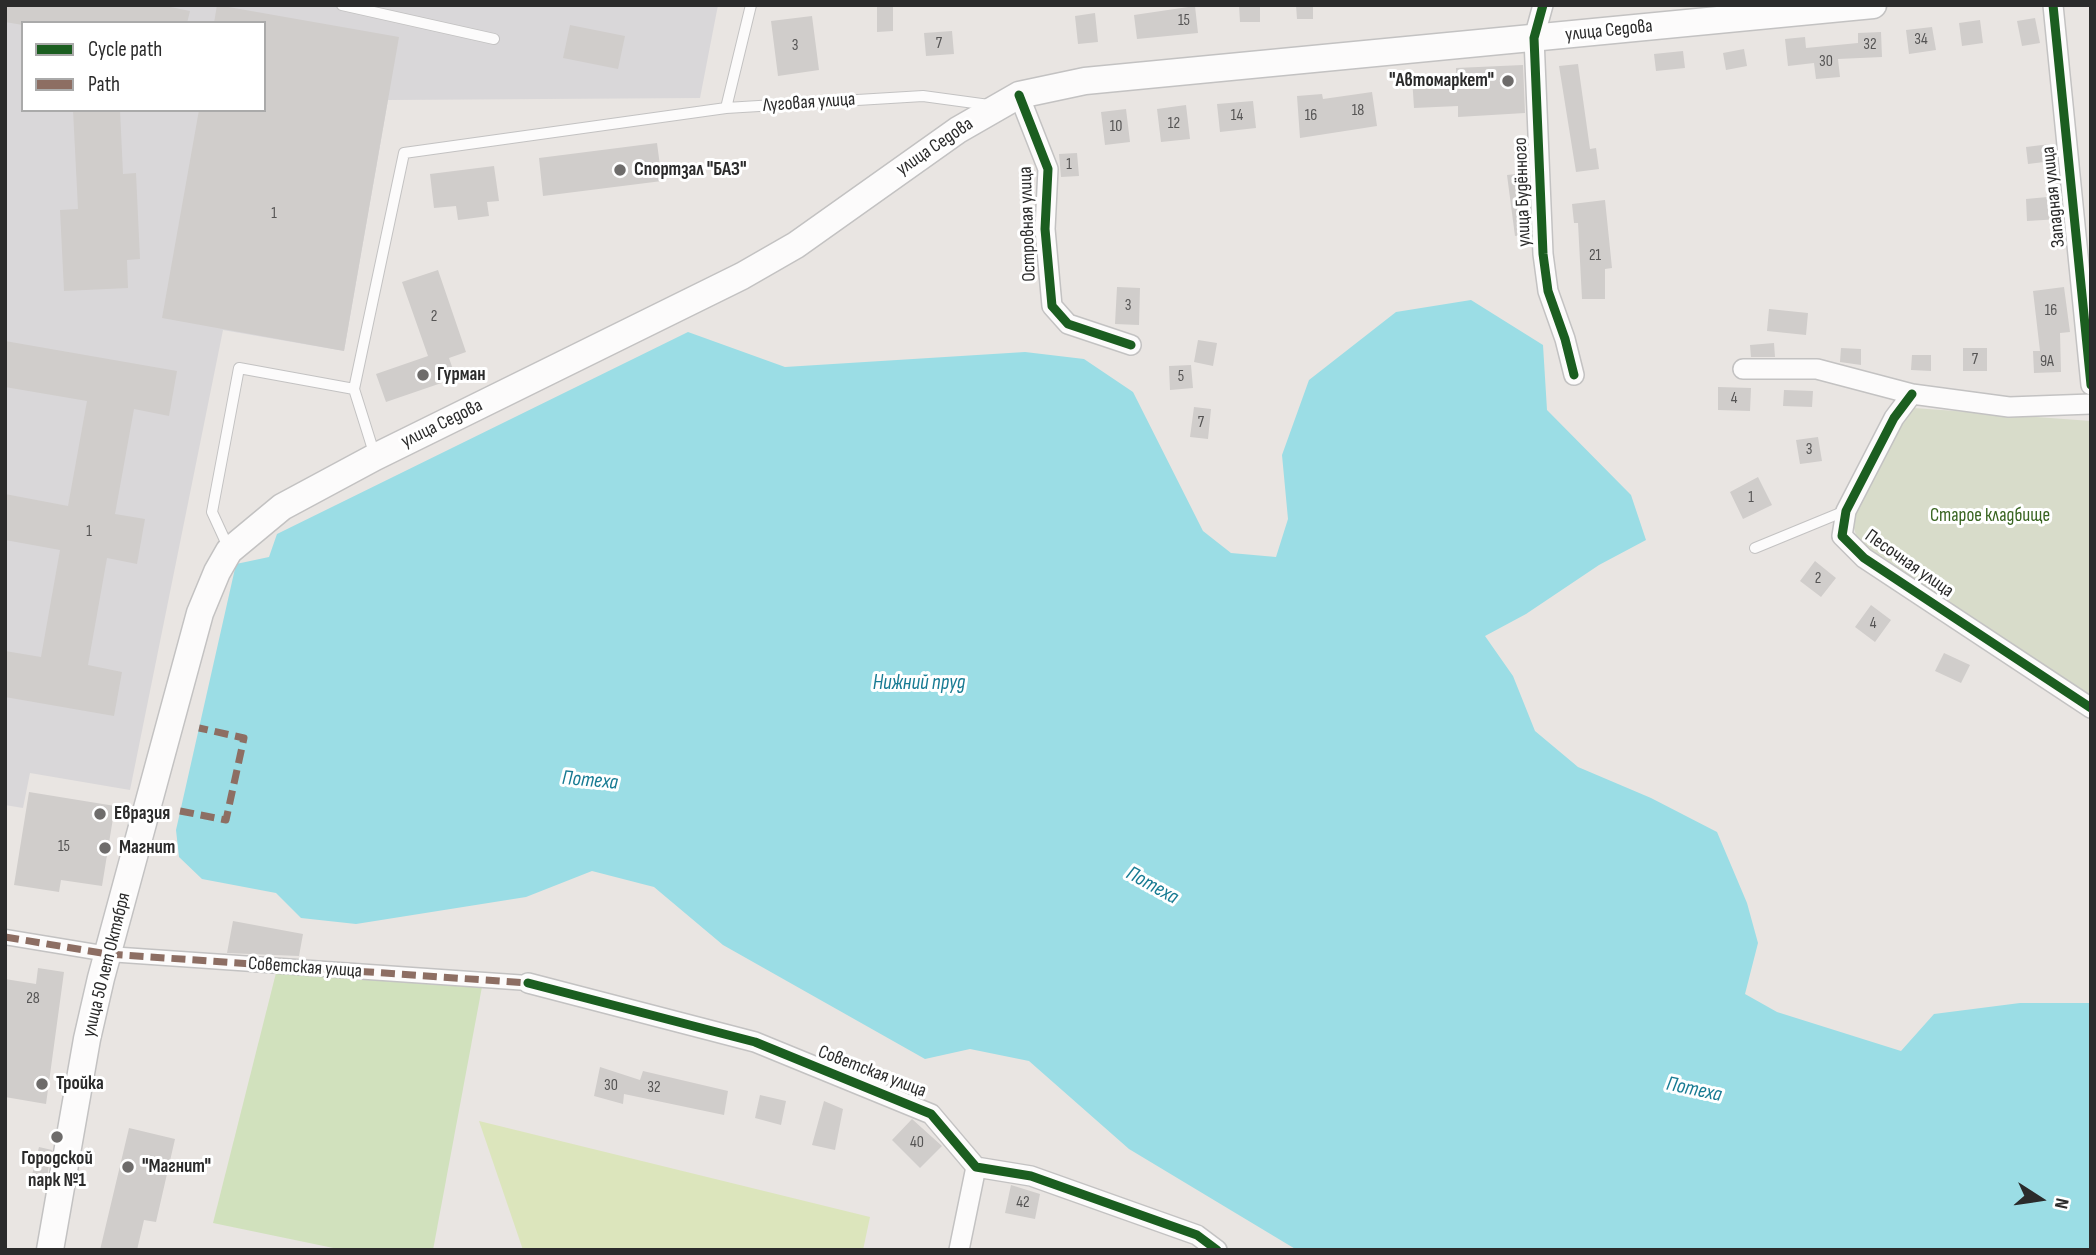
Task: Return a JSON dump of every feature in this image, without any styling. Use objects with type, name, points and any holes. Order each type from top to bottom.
[{"type":"main road","name":"улица Седова","points":[[183,684],[200,613],[216,572],[229,551],[282,507],[375,457],[741,276],[796,245],[958,130],[1008,101],[1085,81],[1872,5]]},
{"type":"main road","name":"улица 50 лет Октября","points":[[50,1250],[87,1039],[183,684]]},
{"type":"street","name":"улица Будённого","points":[[1543,5],[1534,38],[1543,254],[1548,291],[1574,375]]},
{"type":"street","name":"Западная улица","points":[[2053,5],[2091,385]]},
{"type":"street","name":"Островная улица","points":[[1008,101],[1048,169],[1045,229],[1052,306],[1068,324],[1131,345]]},
{"type":"street","points":[[1742,369],[1817,369],[1912,394],[2009,407],[2091,404]]},
{"type":"street","points":[[1846,511],[1894,418],[1912,394]]},
{"type":"street","name":"Песочная улица","points":[[1846,511],[1842,536],[1864,558],[2091,708]]},
{"type":"street","name":"Советская улица","points":[[5,937],[108,954],[528,984],[755,1042],[932,1114],[976,1167]]},
{"type":"street","points":[[959,1250],[976,1167],[1031,1176],[1197,1235],[1217,1250]]},
{"type":"lane","points":[[342,5],[494,39]]},
{"type":"lane","points":[[726,108],[751,5]]},
{"type":"lane","name":"Луговая улица","points":[[354,389],[404,153],[726,108],[923,96],[1008,101]]},
{"type":"lane","points":[[229,551],[212,512],[239,368],[354,389],[375,457]]},
{"type":"lane","points":[[1755,548],[1846,511]]},
{"type":"shaded area","points":[[5,5],[718,5],[700,98],[388,100],[344,351],[223,330],[130,790],[30,773],[23,808],[5,805]]},
{"type":"green space","name":"Старое кладбище","points":[[1914,408],[2091,421],[2091,698],[1944,609],[1858,542],[1850,514],[1904,414]]},
{"type":"green space","points":[[279,961],[484,976],[433,1250],[343,1250],[213,1223]]},
{"type":"green space","points":[[479,1121],[870,1217],[863,1250],[523,1250]]},
{"type":"water","name":"Нижний пруд","points":[[1471,300],[1543,345],[1547,410],[1631,495],[1646,540],[1599,565],[1526,614],[1485,636],[1513,676],[1535,731],[1578,767],[1651,798],[1717,832],[1747,903],[1758,943],[1745,994],[1777,1012],[1901,1051],[1934,1014],[2020,1003],[2091,1003],[2091,1250],[1297,1250],[1129,1149],[1029,1061],[970,1049],[925,1059],[723,945],[654,887],[592,871],[526,897],[356,924],[301,918],[276,893],[202,879],[179,857],[176,830],[236,564],[269,557],[277,534],[688,332],[785,367],[1025,352],[1084,359],[1133,392],[1203,531],[1231,553],[1276,557],[1288,519],[1282,455],[1309,380],[1396,312]]},
{"type":"building","points":[[5,5],[161,5],[190,11],[188,21],[21,21],[21,25],[5,22]]},
{"type":"building","points":[[217,5],[399,37],[344,351],[162,318],[199,112],[266,112],[266,21],[214,21]]},
{"type":"building","points":[[877,5],[893,5],[893,31],[877,32]]},
{"type":"building","points":[[1239,5],[1260,5],[1260,22],[1240,22]]},
{"type":"building","points":[[1296,5],[1313,5],[1313,19],[1297,19]]},
{"type":"building","points":[[1195,6],[1198,33],[1137,39],[1134,15]]},
{"type":"building","points":[[1095,13],[1098,42],[1078,44],[1075,16]]},
{"type":"building","points":[[812,16],[819,70],[778,76],[771,21]]},
{"type":"building","points":[[2035,18],[2040,43],[2022,46],[2017,21]]},
{"type":"building","points":[[1980,20],[1983,43],[1962,46],[1959,23]]},
{"type":"building","points":[[570,25],[625,36],[618,69],[563,58]]},
{"type":"building","points":[[1932,27],[1936,50],[1909,54],[1906,30]]},
{"type":"building","points":[[952,31],[954,54],[926,56],[924,33]]},
{"type":"building","points":[[1881,32],[1882,57],[1838,59],[1840,77],[1816,79],[1814,63],[1788,66],[1785,39],[1805,37],[1806,48],[1858,43],[1858,33]]},
{"type":"building","points":[[1744,49],[1747,66],[1726,70],[1723,53]]},
{"type":"building","points":[[1683,51],[1685,68],[1656,71],[1654,54]]},
{"type":"building","points":[[1578,64],[1590,149],[1596,148],[1599,169],[1576,172],[1559,66]]},
{"type":"building","points":[[1523,65],[1525,113],[1458,117],[1458,106],[1414,108],[1412,77],[1456,75],[1456,68]]},
{"type":"building","points":[[1372,92],[1377,126],[1300,138],[1297,96],[1322,94],[1323,99]]},
{"type":"building","points":[[1253,101],[1256,128],[1220,132],[1217,104]]},
{"type":"building","points":[[1186,105],[1190,139],[1161,142],[1157,109]]},
{"type":"building","points":[[1126,109],[1130,142],[1105,145],[1101,112]]},
{"type":"building","points":[[73,112],[120,112],[123,174],[136,173],[140,259],[127,260],[128,288],[64,291],[60,210],[78,209]]},
{"type":"building","points":[[657,143],[662,181],[543,196],[539,158]]},
{"type":"building","points":[[2050,144],[2052,161],[2028,164],[2026,147]]},
{"type":"building","points":[[1077,153],[1079,176],[1061,177],[1059,154]]},
{"type":"building","points":[[494,166],[499,201],[487,202],[489,216],[458,220],[456,206],[434,208],[430,174]]},
{"type":"building","points":[[1527,173],[1530,234],[1515,236],[1507,175]]},
{"type":"building","points":[[2058,196],[2060,219],[2027,221],[2026,199]]},
{"type":"building","points":[[1605,200],[1612,268],[1605,269],[1605,299],[1582,299],[1578,223],[1574,223],[1572,204]]},
{"type":"building","points":[[438,270],[466,352],[449,358],[456,378],[386,402],[376,374],[428,356],[402,282]]},
{"type":"building","points":[[1117,287],[1140,288],[1139,325],[1115,324]]},
{"type":"building","points":[[2064,287],[2070,332],[2060,333],[2061,372],[2034,373],[2033,351],[2040,351],[2033,291]]},
{"type":"building","points":[[1769,309],[1808,313],[1806,335],[1767,331]]},
{"type":"building","points":[[1198,340],[1217,343],[1213,366],[1194,362]]},
{"type":"building","points":[[5,341],[177,371],[169,416],[134,409],[115,514],[145,519],[137,564],[107,558],[88,665],[122,672],[114,716],[5,697],[5,651],[41,657],[60,550],[5,540],[5,494],[68,506],[87,401],[5,387]]},
{"type":"building","points":[[1774,343],[1775,357],[1751,357],[1750,345]]},
{"type":"building","points":[[1841,348],[1861,349],[1861,365],[1840,362]]},
{"type":"building","points":[[1963,348],[1987,348],[1987,371],[1963,371]]},
{"type":"building","points":[[1912,355],[1931,355],[1931,371],[1911,370]]},
{"type":"building","points":[[1191,365],[1193,388],[1170,390],[1169,366]]},
{"type":"building","points":[[1718,387],[1751,388],[1750,411],[1718,410]]},
{"type":"building","points":[[1784,390],[1813,391],[1812,407],[1783,406]]},
{"type":"building","points":[[1194,407],[1211,409],[1208,439],[1190,437]]},
{"type":"building","points":[[1818,437],[1822,461],[1800,464],[1796,440]]},
{"type":"building","points":[[1758,477],[1772,505],[1743,519],[1730,492]]},
{"type":"building","points":[[1815,561],[1836,578],[1821,597],[1800,581]]},
{"type":"building","points":[[1871,605],[1891,620],[1875,642],[1855,627]]},
{"type":"building","points":[[1944,653],[1970,665],[1961,683],[1935,671]]},
{"type":"building","points":[[29,792],[115,806],[102,886],[61,880],[59,892],[14,885]]},
{"type":"building","points":[[233,921],[303,934],[299,956],[227,953]]},
{"type":"building","points":[[38,968],[64,972],[46,1104],[5,1097],[5,979],[36,984]]},
{"type":"building","points":[[600,1067],[640,1080],[643,1071],[728,1091],[724,1115],[624,1094],[623,1104],[594,1096]]},
{"type":"building","points":[[760,1095],[786,1101],[781,1125],[755,1118]]},
{"type":"building","points":[[824,1101],[843,1109],[835,1150],[812,1145]]},
{"type":"building","points":[[912,1119],[942,1146],[920,1168],[892,1140]]},
{"type":"building","points":[[129,1128],[175,1139],[156,1222],[144,1220],[137,1250],[100,1250]]},
{"type":"building","points":[[39,1147],[52,1150],[46,1182],[31,1179]]},
{"type":"building","points":[[1011,1185],[1040,1194],[1035,1219],[1005,1213]]},
{"type":"marked path","points":[[180,811],[226,820],[244,738],[199,728]]},
{"type":"marked path","points":[[5,937],[108,954],[528,983]]},
{"type":"cycle path","points":[[1543,5],[1534,38],[1543,254],[1548,291],[1574,375]]},
{"type":"cycle path","points":[[2053,5],[2091,385]]},
{"type":"cycle path","points":[[1019,95],[1048,169],[1045,229],[1052,306],[1068,324],[1131,345]]},
{"type":"cycle path","points":[[1912,394],[1894,418],[1846,511],[1842,536],[1864,558],[2091,708]]},
{"type":"cycle path","points":[[528,983],[755,1042],[931,1114],[976,1167],[1031,1176],[1197,1235],[1217,1250]]},
{"type":"place","name":"\"Автомаркет\"","points":[[1508,81]]},
{"type":"place","name":"Спортзал \"БАЗ\"","points":[[620,170]]},
{"type":"place","name":"Гурман","points":[[423,375]]},
{"type":"place","name":"Евразия","points":[[100,814]]},
{"type":"place","name":"Магнит","points":[[105,848]]},
{"type":"place","name":"Тройка","points":[[42,1084]]},
{"type":"place","name":"Городской парк №1","points":[[57,1137]]},
{"type":"place","name":"\"Магнит\"","points":[[128,1167]]},
{"type":"water label","name":"Потеха","points":[[590,781]]},
{"type":"water label","name":"Потеха","points":[[1152,886]]},
{"type":"water label","name":"Потеха","points":[[1694,1090]]}]
